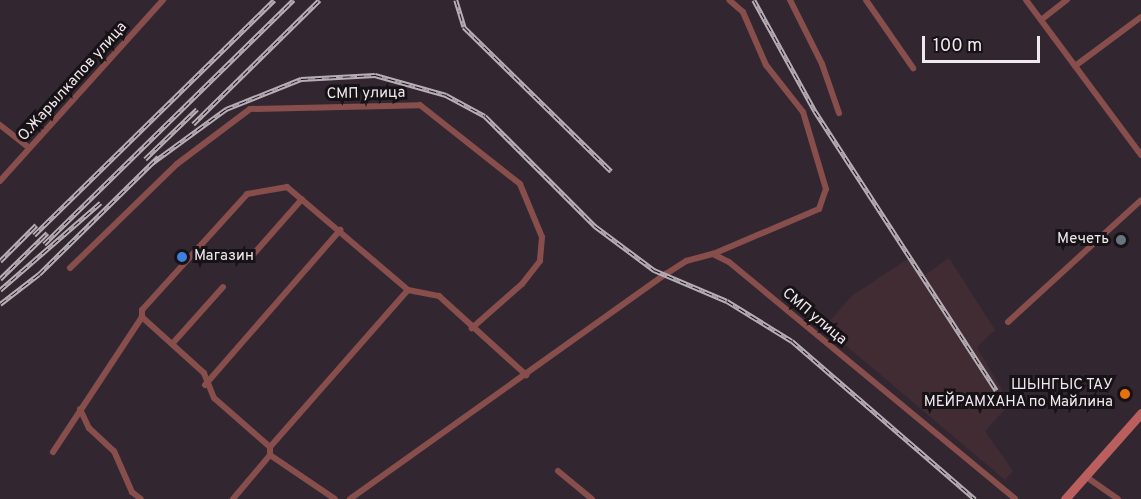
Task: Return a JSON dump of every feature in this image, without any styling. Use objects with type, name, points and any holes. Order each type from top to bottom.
[{"type":"street","name":"О.Жарылкапов улица","points":[[0,181],[163,0]]},
{"type":"street","points":[[350,499],[418,446],[526,375],[686,261],[713,254],[819,209],[826,189],[802,112],[766,65],[743,12],[729,0]]},
{"type":"street","points":[[790,0],[839,113]]},
{"type":"street","points":[[866,0],[913,68]]},
{"type":"street","points":[[1026,0],[1141,154]]},
{"type":"street","points":[[1041,20],[1067,0]]},
{"type":"street","points":[[1075,66],[1141,17]]},
{"type":"street","name":"СМП улица","points":[[70,268],[177,164],[250,109],[420,105],[520,184],[542,237],[540,261],[522,284],[472,328]]},
{"type":"street","points":[[0,125],[29,148]]},
{"type":"street","points":[[53,452],[160,287],[247,194],[287,187],[408,290],[439,296],[526,375]]},
{"type":"street","points":[[251,256],[302,200]]},
{"type":"street","points":[[1008,322],[1141,200]]},
{"type":"street","points":[[205,385],[340,231]]},
{"type":"street","name":"СМП улица","points":[[713,254],[1016,499]]},
{"type":"street","points":[[173,343],[223,287]]},
{"type":"street","points":[[233,499],[270,455],[270,447],[408,290]]},
{"type":"street","points":[[142,317],[204,373],[205,385],[270,447]]},
{"type":"street","points":[[80,409],[89,428],[114,451],[132,492],[141,499]]},
{"type":"street","points":[[1065,499],[1141,413]]},
{"type":"street","points":[[270,455],[335,499]]},
{"type":"street","points":[[558,471],[592,499]]},
{"type":"street","points":[[1085,476],[1118,499]]},
{"type":"shaded area","points":[[912,256],[925,275],[949,258],[995,330],[977,347],[1010,404],[985,431],[1013,471],[1005,480],[824,327],[853,295]]},
{"type":"railway","points":[[34,235],[274,0]]},
{"type":"railway","points":[[44,244],[293,0]]},
{"type":"railway","points":[[193,124],[319,0]]},
{"type":"railway","points":[[456,0],[464,27],[611,171]]},
{"type":"railway","points":[[754,0],[815,111],[996,390]]},
{"type":"railway","points":[[152,163],[226,109],[301,79],[375,75],[446,95],[485,116],[595,226],[654,270],[727,301],[792,341],[975,499]]},
{"type":"railway","points":[[145,159],[197,109]]},
{"type":"railway","points":[[0,304],[39,274],[158,157]]},
{"type":"railway","points":[[0,290],[100,203]]},
{"type":"railway","points":[[0,261],[36,225]]},
{"type":"railway","points":[[0,279],[47,233]]},
{"type":"place","name":"Мечеть","points":[[1121,240]]},
{"type":"place","name":"Магазин","points":[[182,257]]},
{"type":"place","name":"ШЫНГЫС ТАУ МЕЙРАМХАНА по Майлина","points":[[1125,394]]}]
